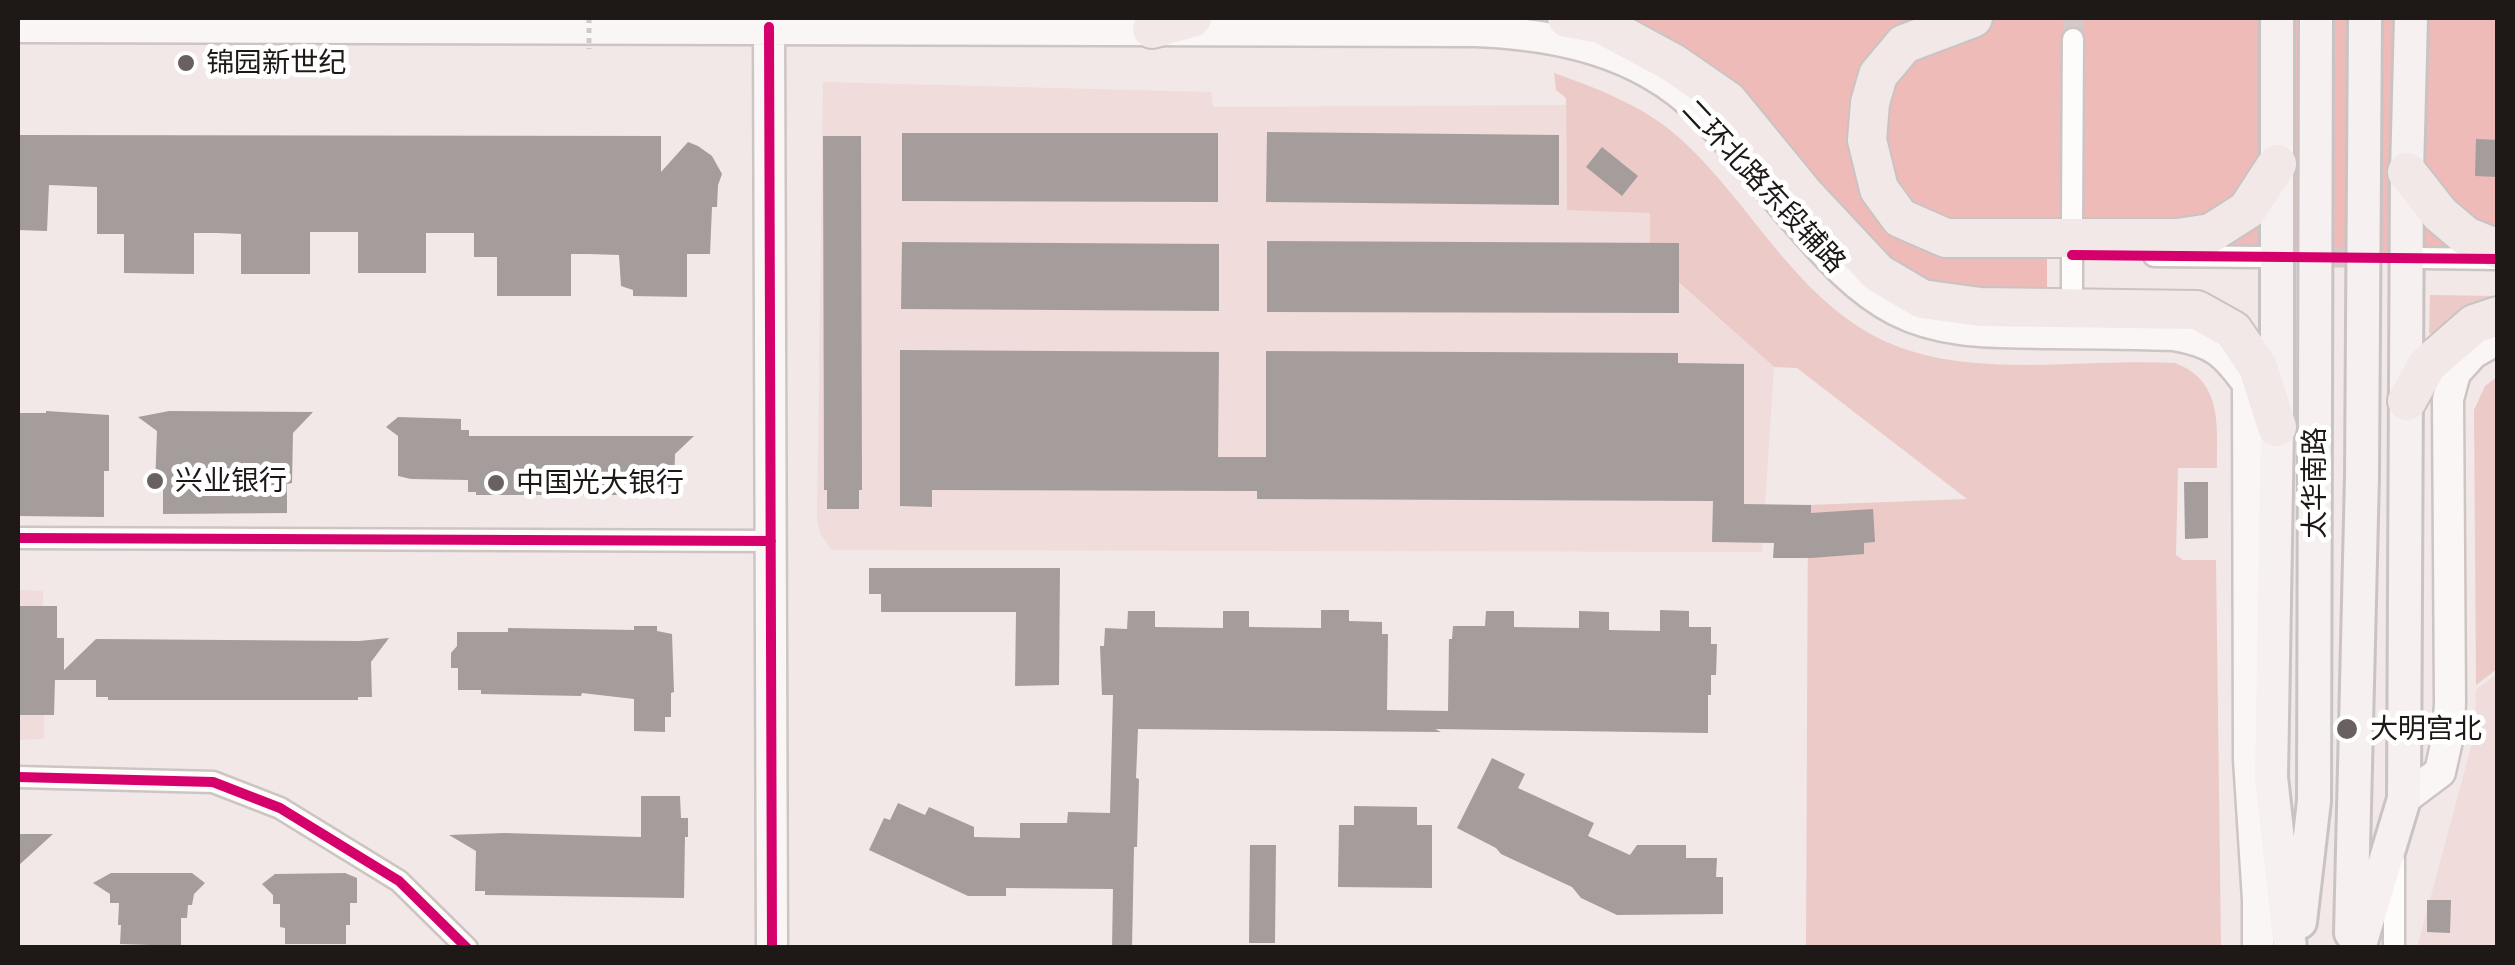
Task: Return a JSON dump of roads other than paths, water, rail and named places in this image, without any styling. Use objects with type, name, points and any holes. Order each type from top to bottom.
[{"type":"highway","points":[[1152,29],[1192,18]]},
{"type":"highway","points":[[1567,18],[1601,24],[1673,63],[1728,101],[1805,195],[1878,273],[1922,299],[1980,308],[2197,310],[2233,330],[2258,366],[2277,427]]},
{"type":"highway","points":[[1973,18],[1904,44],[1878,74],[1870,103],[1867,140],[1879,189],[1900,218],[1946,238],[2178,238],[2211,233],[2247,210],[2277,164]]},
{"type":"highway","points":[[2407,172],[2440,214],[2466,236],[2498,249]]},
{"type":"highway","points":[[2406,401],[2428,365],[2474,324],[2498,316]]},
{"type":"main road","points":[[2277,18],[2277,427],[2271,777],[2294,948]]},
{"type":"main road","name":"太华南路","points":[[2294,948],[2314,801],[2316,18]]},
{"type":"main road","name":"太华南路","points":[[2351,948],[2362,476],[2365,18]]},
{"type":"main road","points":[[2359,948],[2399,814],[2411,18]]},
{"type":"main road","name":"二环北路东段辅路","points":[[18,28],[1524,33],[1568,41],[1614,56],[1655,77],[1696,107],[1838,268],[1896,310],[1936,326],[1975,332],[2072,328],[2174,334],[2202,340],[2230,359],[2248,384],[2249,759],[2258,948]]},
{"type":"main road","points":[[769,28],[772,948]]},
{"type":"main road","points":[[2399,814],[2440,772],[2448,736],[2448,399],[2455,373],[2473,353],[2498,339]]},
{"type":"street","points":[[2072,222],[2073,39]]},
{"type":"street","points":[[2072,293],[2072,255],[2262,257]]},
{"type":"street","points":[[2422,258],[2498,259]]},
{"type":"street","points":[[18,538],[771,542]]},
{"type":"street","points":[[18,777],[213,782],[280,808],[399,881],[467,948]]},
{"type":"street","points":[[2394,948],[2399,814]]},
{"type":"tunnel","points":[[2073,18],[2073,39]]},
{"type":"tunnel","points":[[2269,257],[2415,258]]},
{"type":"place","name":"锦园新世纪","points":[[186,63]]},
{"type":"place","name":"兴业银行","points":[[155,481]]},
{"type":"place","name":"中国光大银行","points":[[496,483]]},
{"type":"place","name":"大明宫北","points":[[2347,729]]}]
